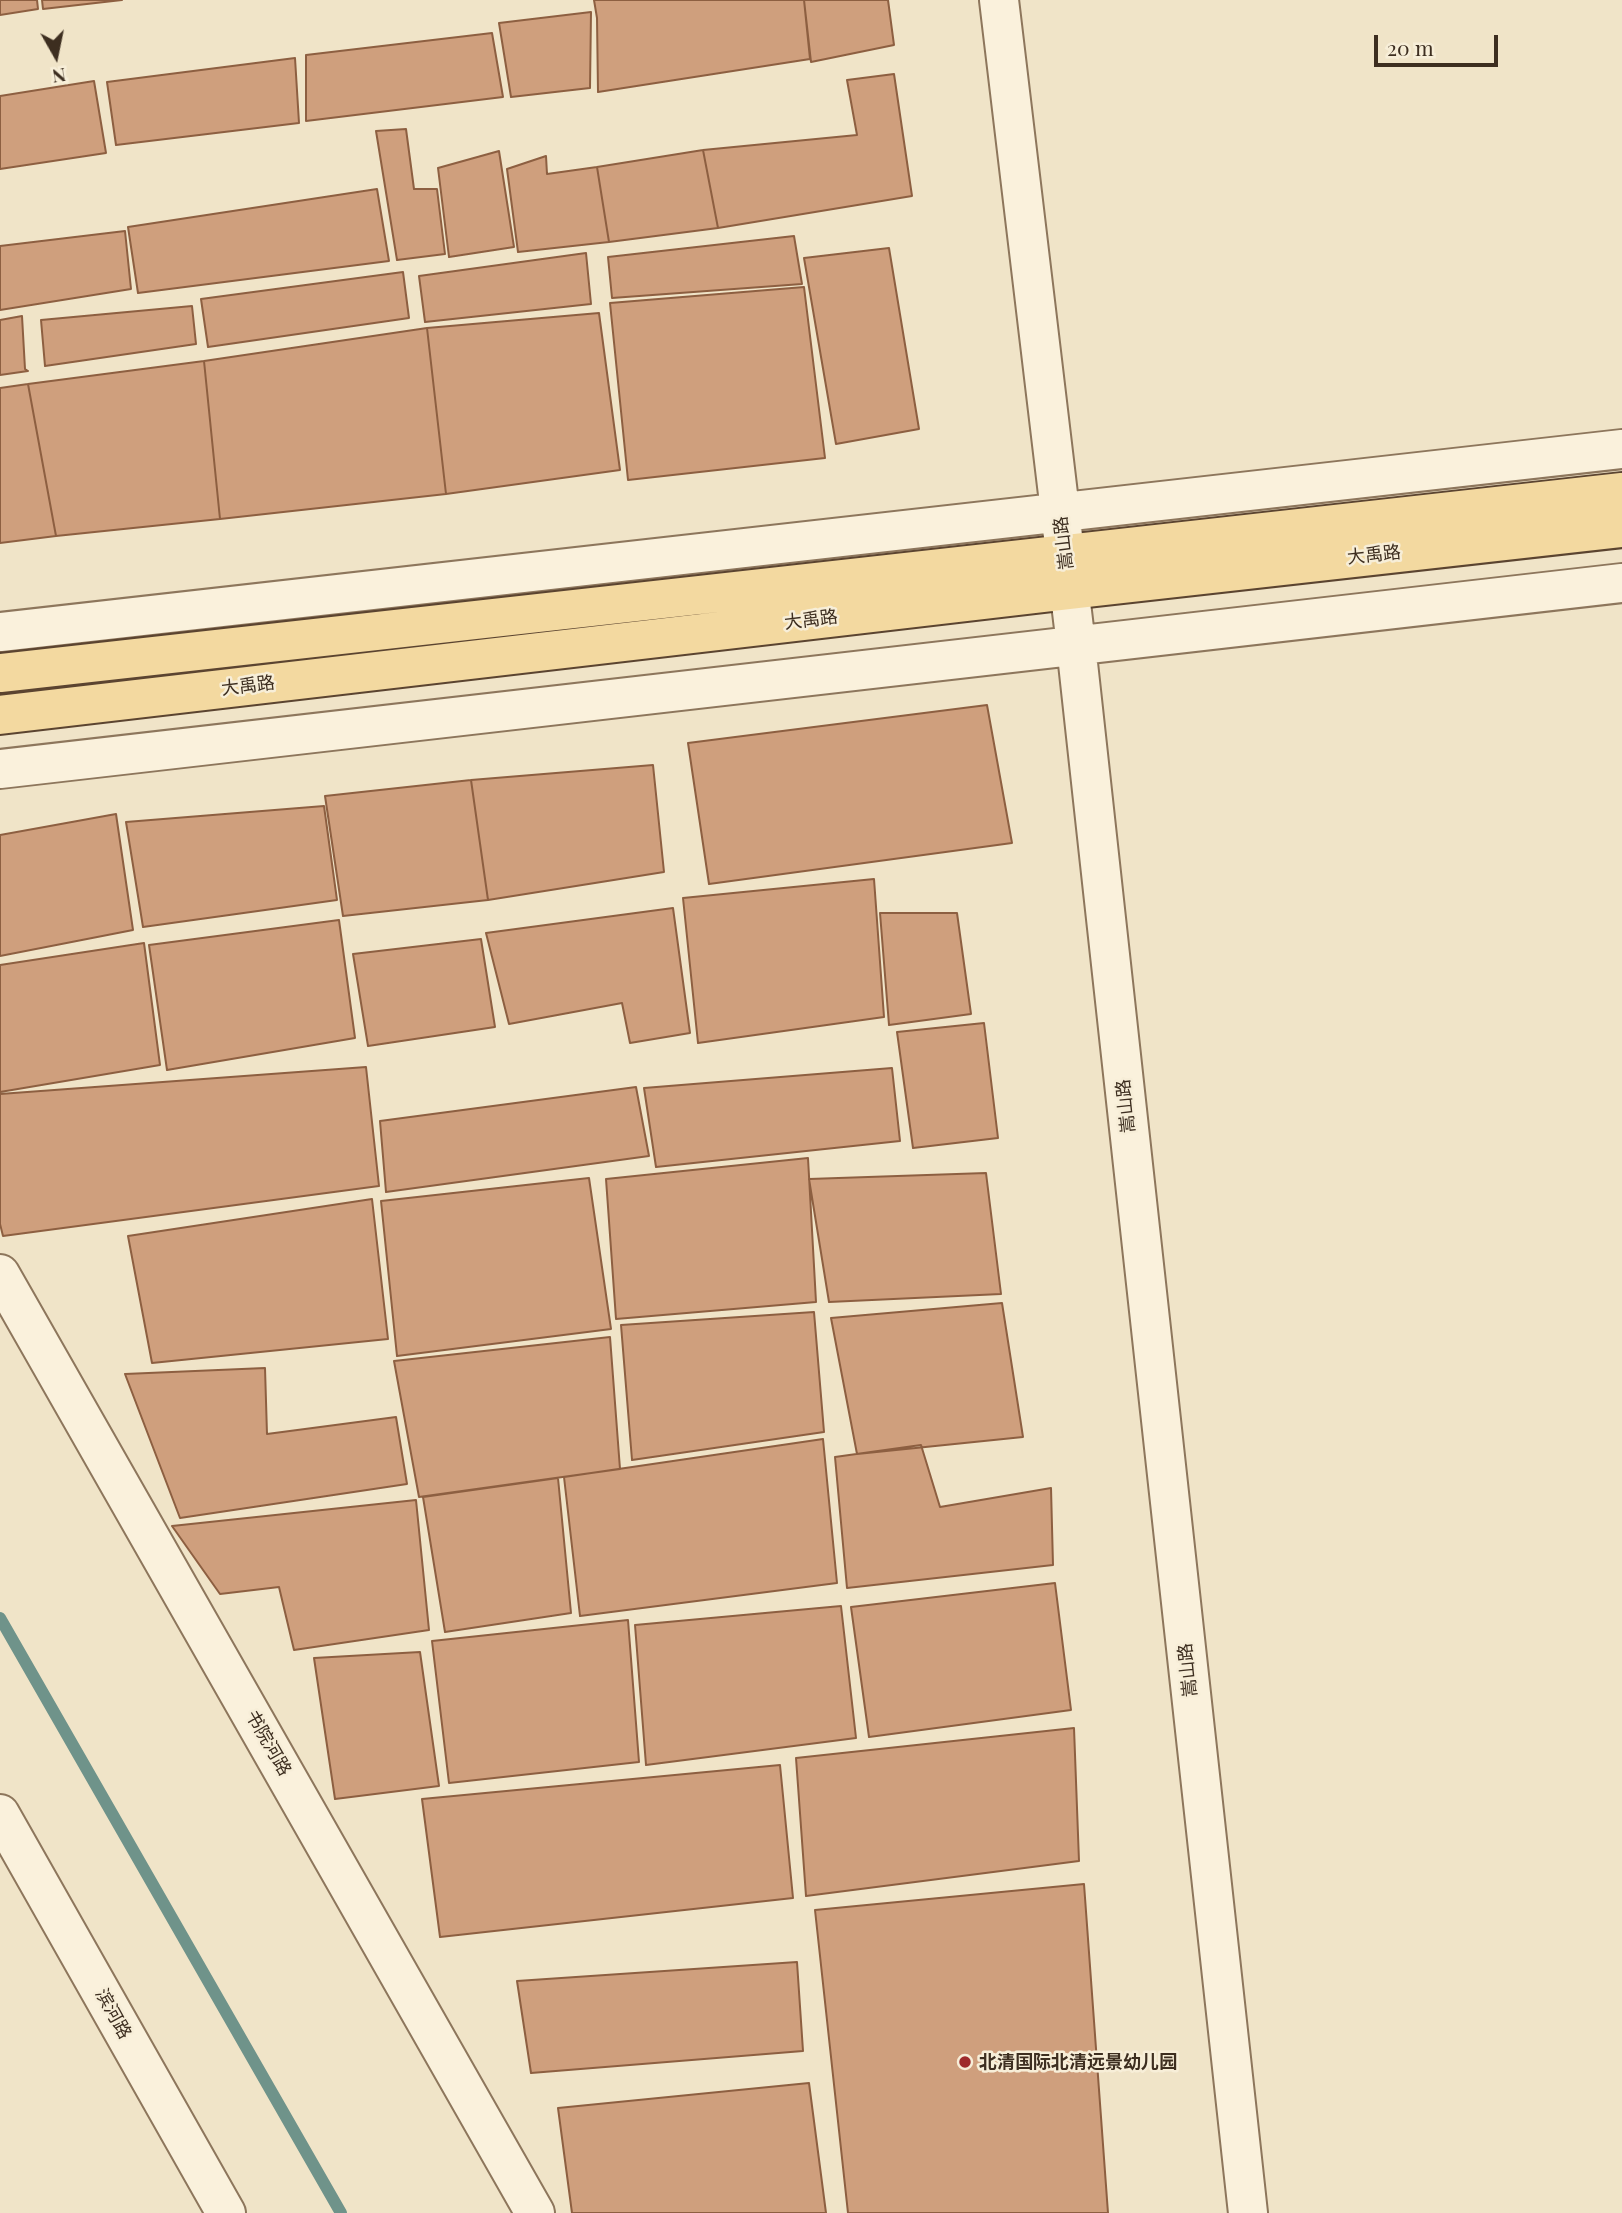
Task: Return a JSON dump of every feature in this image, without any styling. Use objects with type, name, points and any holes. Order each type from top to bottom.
[{"type":"main road","name":"大禹路","points":[[0,715],[1068,572],[1622,492]]},
{"type":"main road","name":"大禹路","points":[[0,673],[1068,572],[1622,528]]},
{"type":"street","name":"嵩山路","points":[[999,0],[1068,572],[1248,2213]]},
{"type":"street","points":[[0,632],[1622,449]]},
{"type":"street","points":[[0,769],[1622,583]]},
{"type":"street","name":"书院河路","points":[[0,1274],[535,2213]]},
{"type":"street","name":"滨河路","points":[[0,1814],[226,2213]]},
{"type":"building","points":[[0,0],[37,0],[38,9],[0,15]]},
{"type":"building","points":[[42,0],[122,0],[43,9]]},
{"type":"building","points":[[594,0],[804,0],[810,59],[598,92],[597,18]]},
{"type":"building","points":[[804,0],[888,0],[894,45],[811,62]]},
{"type":"building","points":[[591,12],[590,88],[511,97],[499,23]]},
{"type":"building","points":[[492,33],[503,97],[306,121],[306,55]]},
{"type":"building","points":[[295,58],[299,123],[116,145],[107,82]]},
{"type":"building","points":[[894,74],[912,196],[718,228],[703,150],[857,135],[847,80]]},
{"type":"building","points":[[94,81],[106,153],[0,169],[0,96]]},
{"type":"building","points":[[406,129],[414,189],[437,189],[445,254],[397,260],[376,131]]},
{"type":"building","points":[[703,150],[718,228],[609,242],[597,167]]},
{"type":"building","points":[[499,151],[514,247],[449,257],[438,168]]},
{"type":"building","points":[[546,156],[547,174],[597,167],[609,242],[518,252],[507,169]]},
{"type":"building","points":[[377,189],[389,261],[138,293],[128,227]]},
{"type":"building","points":[[125,231],[131,289],[0,310],[0,246]]},
{"type":"building","points":[[794,236],[802,284],[612,298],[608,257]]},
{"type":"building","points":[[889,248],[919,429],[836,444],[804,258]]},
{"type":"building","points":[[586,253],[591,304],[425,322],[419,276]]},
{"type":"building","points":[[403,272],[409,318],[208,347],[201,299]]},
{"type":"building","points":[[804,287],[825,458],[628,480],[610,303]]},
{"type":"building","points":[[192,306],[196,344],[45,366],[41,320]]},
{"type":"building","points":[[599,313],[620,470],[446,494],[427,328]]},
{"type":"building","points":[[22,316],[25,369],[28,371],[0,375],[0,320]]},
{"type":"building","points":[[427,328],[446,494],[220,519],[204,361]]},
{"type":"building","points":[[204,361],[220,519],[56,536],[28,384]]},
{"type":"building","points":[[28,384],[56,536],[0,543],[0,388]]},
{"type":"building","points":[[987,705],[1012,843],[709,884],[688,743]]},
{"type":"building","points":[[653,765],[664,872],[488,900],[471,780]]},
{"type":"building","points":[[471,780],[488,900],[343,916],[325,796]]},
{"type":"building","points":[[324,806],[337,900],[143,927],[126,822]]},
{"type":"building","points":[[116,814],[133,930],[0,956],[0,835]]},
{"type":"building","points":[[874,879],[884,1017],[698,1043],[683,898]]},
{"type":"building","points":[[673,908],[690,1033],[630,1043],[622,1003],[509,1024],[486,933]]},
{"type":"building","points":[[880,913],[957,913],[971,1014],[889,1025]]},
{"type":"building","points":[[339,920],[355,1038],[167,1070],[149,945]]},
{"type":"building","points":[[481,939],[495,1027],[368,1046],[353,954]]},
{"type":"building","points":[[144,943],[160,1065],[0,1092],[0,965]]},
{"type":"building","points":[[984,1023],[998,1138],[913,1148],[897,1032]]},
{"type":"building","points":[[366,1067],[379,1186],[3,1236],[0,1224],[0,1094]]},
{"type":"building","points":[[892,1068],[900,1141],[656,1167],[644,1088]]},
{"type":"building","points":[[636,1087],[649,1156],[386,1192],[380,1121]]},
{"type":"building","points":[[808,1158],[816,1302],[616,1319],[606,1179]]},
{"type":"building","points":[[986,1173],[1001,1294],[829,1302],[809,1179]]},
{"type":"building","points":[[589,1178],[611,1329],[397,1356],[381,1201]]},
{"type":"building","points":[[372,1199],[388,1339],[152,1363],[128,1236]]},
{"type":"building","points":[[1002,1303],[1023,1437],[857,1454],[831,1318]]},
{"type":"building","points":[[814,1312],[824,1432],[632,1460],[621,1325]]},
{"type":"building","points":[[610,1337],[620,1469],[419,1497],[394,1361]]},
{"type":"building","points":[[265,1368],[267,1434],[396,1417],[407,1484],[180,1518],[125,1374]]},
{"type":"building","points":[[823,1439],[837,1583],[580,1616],[564,1477]]},
{"type":"building","points":[[921,1445],[940,1507],[1051,1488],[1053,1565],[847,1588],[835,1457]]},
{"type":"building","points":[[558,1478],[571,1613],[445,1632],[423,1497]]},
{"type":"building","points":[[416,1500],[429,1630],[294,1650],[279,1587],[220,1594],[172,1526]]},
{"type":"building","points":[[1055,1583],[1071,1710],[869,1737],[851,1607]]},
{"type":"building","points":[[841,1606],[856,1738],[646,1765],[635,1625]]},
{"type":"building","points":[[628,1620],[639,1762],[449,1783],[432,1641]]},
{"type":"building","points":[[420,1652],[439,1786],[335,1799],[314,1658]]},
{"type":"building","points":[[1074,1728],[1079,1861],[806,1896],[796,1758]]},
{"type":"building","points":[[780,1765],[793,1898],[440,1937],[422,1799]]},
{"type":"building","name":"北清国际北清远景幼儿园","points":[[1084,1884],[1108,2213],[848,2213],[815,1910]]},
{"type":"building","points":[[797,1962],[803,2051],[531,2073],[517,1981]]},
{"type":"building","points":[[809,2083],[826,2213],[572,2213],[558,2108]]},
{"type":"waterway","points":[[0,1618],[341,2213]]},
{"type":"place","name":"北清国际北清远景幼儿园","points":[[965,2062]]}]
